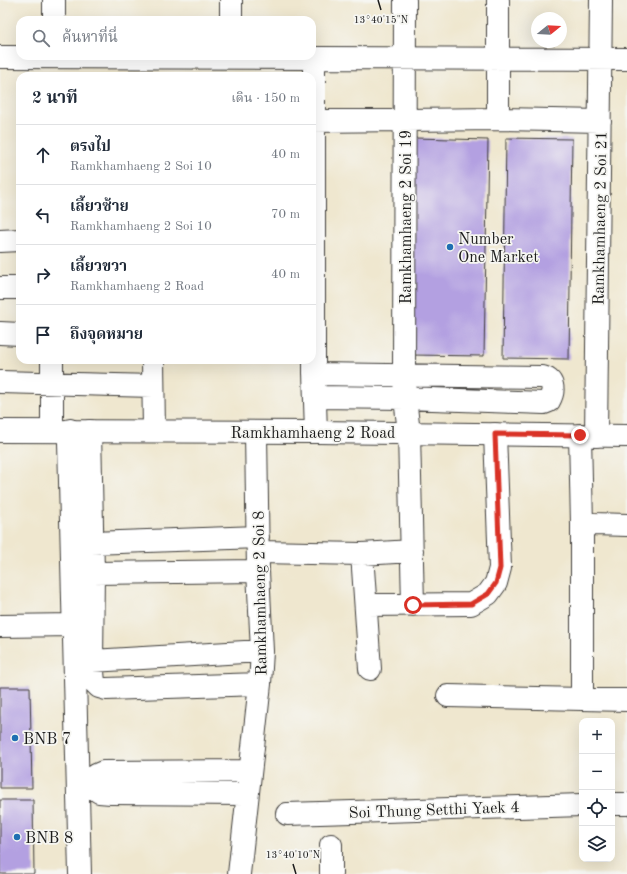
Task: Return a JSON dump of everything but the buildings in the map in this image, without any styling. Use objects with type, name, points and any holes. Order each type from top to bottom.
[{"type":"street","points":[[54,0],[54,16]]},
{"type":"street","points":[[231,0],[231,16]]},
{"type":"street","name":"Ramkhamhaeng 2 Soi 19","points":[[406,0],[404,59],[404,374],[409,433],[413,605]]},
{"type":"street","points":[[498,0],[498,119]]},
{"type":"street","name":"Ramkhamhaeng 2 Soi 21","points":[[582,698],[582,525],[588,436],[600,121],[601,0]]},
{"type":"street","points":[[0,57],[16,59]]},
{"type":"street","points":[[316,58],[627,59]]},
{"type":"street","points":[[26,60],[53,63],[154,67],[280,60]]},
{"type":"street","points":[[314,60],[314,72]]},
{"type":"street","points":[[316,121],[498,119],[600,121]]},
{"type":"street","points":[[0,241],[16,240]]},
{"type":"street","points":[[0,288],[16,288]]},
{"type":"street","points":[[0,333],[16,334]]},
{"type":"street","points":[[52,364],[52,383],[71,430],[92,543],[94,572],[92,661],[94,682],[99,687],[106,689],[260,684]]},
{"type":"street","points":[[153,364],[154,431]]},
{"type":"street","points":[[314,364],[316,432]]},
{"type":"street","points":[[314,374],[541,377],[548,378],[551,381],[552,387],[551,397],[549,401],[544,403],[405,398],[315,397]]},
{"type":"street","points":[[0,382],[153,386]]},
{"type":"street","points":[[71,430],[69,442],[80,874]]},
{"type":"street","name":"Ramkhamhaeng 2 Road","points":[[0,431],[71,430],[627,436]]},
{"type":"street","name":"Ramkhamhaeng 2 Soi 8","points":[[238,874],[260,684],[262,651],[258,553],[256,432]]},
{"type":"street","points":[[366,605],[471,604],[488,594],[496,583],[500,568],[495,434]]},
{"type":"street","points":[[582,525],[627,525]]},
{"type":"street","points":[[92,543],[258,553],[362,554],[412,551]]},
{"type":"street","points":[[94,572],[258,553]]},
{"type":"street","points":[[362,554],[370,669]]},
{"type":"street","points":[[0,626],[74,625]]},
{"type":"street","points":[[92,661],[262,651]]},
{"type":"street","points":[[448,696],[627,700]]},
{"type":"street","points":[[247,794],[111,794],[99,792],[94,788],[94,780],[96,775],[103,772],[250,771]]},
{"type":"street","points":[[615,804],[627,804]]},
{"type":"street","name":"Soi Thung Setthi Yaek 4","points":[[287,814],[579,805]]},
{"type":"street","points":[[331,845],[331,874]]},
{"type":"place","name":"Number One Market","points":[[450,247]]},
{"type":"place","name":"BNB 7","points":[[15,738]]},
{"type":"place","name":"BNB 8","points":[[17,837]]},
{"type":"route","points":[[413,605],[471,604],[488,594],[496,583],[500,568],[495,434],[580,435]]}]
